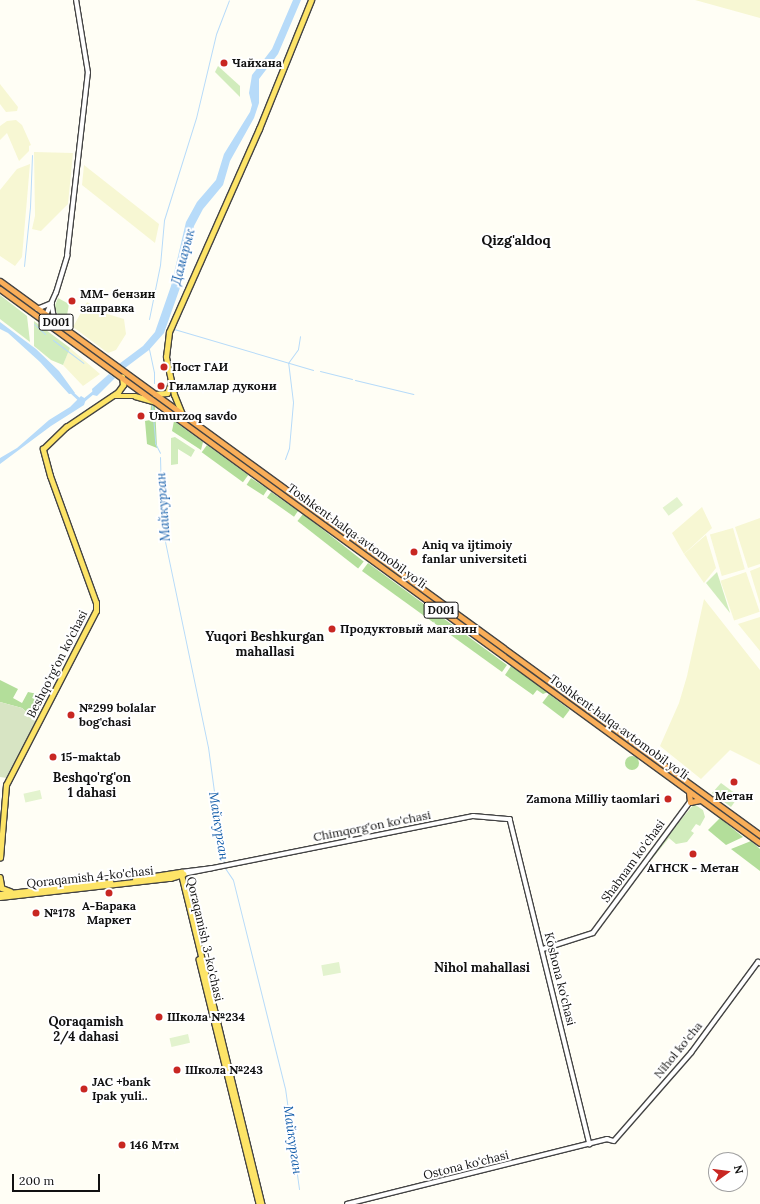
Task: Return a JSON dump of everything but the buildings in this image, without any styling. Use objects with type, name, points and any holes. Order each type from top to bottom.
[{"type":"highway","name":"Toshkent halqa avtomobil yo'li","points":[[0,281],[37,309],[44,317],[56,322],[158,403],[203,433],[645,755],[760,835]]},
{"type":"highway","name":"Toshkent halqa avtomobil yo'li","points":[[0,289],[44,317],[111,365]]},
{"type":"highway","name":"Toshkent halqa avtomobil yo'li","points":[[124,375],[153,393],[183,415],[203,433]]},
{"type":"highway","name":"Toshkent halqa avtomobil yo'li","points":[[645,755],[689,791],[760,843]]},
{"type":"highway","points":[[689,791],[690,802],[701,800]]},
{"type":"main road","points":[[183,415],[178,407],[166,354],[169,332],[259,129],[311,0]]},
{"type":"main road","name":"Beshqo'rg'on ko'chasi","points":[[0,858],[6,785],[96,611],[96,603],[44,458],[43,448],[66,427],[122,387],[124,375]]},
{"type":"main road","points":[[153,393],[167,393],[171,381]]},
{"type":"main road","points":[[111,396],[135,396],[158,403]]},
{"type":"main road","name":"Qoraqamish 4-ko'chasi","points":[[0,894],[181,874]]},
{"type":"main road","name":"Qoraqamish 3-ko'chasi","points":[[181,874],[258,1204]]},
{"type":"main road","name":"Qoraqamish 3-ko'chasi","points":[[181,874],[262,1204]]},
{"type":"main road","points":[[0,877],[4,889],[23,892]]},
{"type":"main road","name":"Qoraqamish 4-ko'chasi","points":[[0,897],[23,892]]},
{"type":"street","points":[[44,317],[52,302],[63,272],[70,239],[88,68],[76,0]]},
{"type":"street","points":[[37,309],[52,302]]},
{"type":"street","points":[[52,302],[56,322]]},
{"type":"street","name":"Shabnam ko'chasi","points":[[543,949],[593,933],[690,802]]},
{"type":"street","name":"Chimqorg'on ko'chasi","points":[[181,874],[238,865],[473,816],[510,819]]},
{"type":"street","name":"Koshona ko'chasi","points":[[510,819],[590,1144]]},
{"type":"street","name":"Nihol ko'cha","points":[[607,1139],[615,1140],[691,1053],[759,962]]},
{"type":"street","name":"Ostona ko'chasi","points":[[347,1204],[607,1139]]},
{"type":"green space","points":[[695,0],[760,0],[760,18]]},
{"type":"green space","points":[[218,66],[240,86],[240,97],[215,72]]},
{"type":"green space","points":[[0,84],[18,107],[17,111],[6,112],[0,104]]},
{"type":"green space","points":[[16,120],[22,125],[31,145],[29,146],[29,151],[19,161],[7,133],[0,140],[0,126],[7,121]]},
{"type":"green space","points":[[34,152],[73,153],[68,204],[41,231],[32,229],[35,216]]},
{"type":"green space","points":[[30,164],[22,257],[15,266],[0,256],[0,190],[17,169]]},
{"type":"green space","points":[[84,165],[159,224],[155,243],[82,185]]},
{"type":"green space","points":[[0,295],[27,316],[30,342],[0,319]]},
{"type":"green space","points":[[58,298],[69,304],[66,321],[63,323],[54,308]]},
{"type":"green space","points":[[87,302],[104,313],[124,319],[126,334],[116,350],[108,353],[73,327]]},
{"type":"green space","points":[[34,321],[70,348],[63,365],[51,360],[34,346]]},
{"type":"green space","points":[[70,348],[100,374],[83,386],[63,365]]},
{"type":"green space","points":[[151,404],[155,405],[157,448],[147,444],[145,421],[150,420]]},
{"type":"green space","points":[[174,421],[203,442],[201,450],[172,431]]},
{"type":"green space","points":[[175,437],[195,450],[191,457],[178,449],[178,464],[171,465],[171,438]]},
{"type":"green space","points":[[207,445],[248,475],[243,482],[202,452]]},
{"type":"green space","points":[[251,478],[268,489],[263,496],[247,485]]},
{"type":"green space","points":[[271,492],[298,511],[294,517],[267,498]]},
{"type":"green space","points":[[677,497],[683,505],[669,516],[663,508]]},
{"type":"green space","points":[[302,504],[551,685],[550,686],[301,506]]},
{"type":"green space","points":[[702,507],[712,528],[684,554],[672,533]]},
{"type":"green space","points":[[303,514],[364,561],[358,568],[297,521]]},
{"type":"green space","points":[[760,518],[760,564],[748,568],[735,527]]},
{"type":"green space","points":[[733,528],[745,569],[722,576],[710,535]]},
{"type":"green space","points":[[706,535],[716,568],[704,583],[684,554]]},
{"type":"green space","points":[[368,563],[507,665],[502,672],[362,571]]},
{"type":"green space","points":[[760,567],[760,604],[750,571]]},
{"type":"green space","points":[[717,572],[730,613],[706,583]]},
{"type":"green space","points":[[746,572],[760,612],[734,621],[720,581]]},
{"type":"green space","points":[[704,599],[760,670],[760,765],[730,750],[701,779],[660,746],[679,703],[687,676]]},
{"type":"green space","points":[[760,617],[760,651],[738,624]]},
{"type":"green space","points":[[511,666],[548,692],[543,694],[537,690],[533,695],[505,675]]},
{"type":"green space","points":[[0,680],[18,689],[13,698],[22,703],[28,692],[47,696],[35,719],[22,708],[0,702]]},
{"type":"green space","points":[[549,694],[570,710],[563,718],[542,703]]},
{"type":"green space","points":[[0,702],[22,708],[37,721],[7,778],[0,777]]},
{"type":"green space","points":[[629,756],[635,756],[639,760],[639,766],[635,770],[629,770],[625,766],[625,760]]},
{"type":"green space","points":[[650,757],[760,838],[760,840],[649,759]]},
{"type":"green space","points":[[721,783],[736,794],[736,800],[731,807],[712,793]]},
{"type":"green space","points":[[40,790],[42,799],[25,803],[23,794]]},
{"type":"green space","points":[[694,804],[703,810],[705,817],[700,826],[696,824],[691,831],[694,833],[687,842],[676,844],[669,838],[652,859],[650,857]]},
{"type":"green space","points":[[720,818],[743,837],[726,845],[708,830]]},
{"type":"green space","points":[[751,841],[760,849],[760,871],[731,849]]},
{"type":"green space","points":[[339,962],[341,973],[323,976],[321,965]]},
{"type":"green space","points":[[188,1034],[190,1043],[172,1047],[169,1038]]},
{"type":"water","points":[[293,0],[301,0],[278,54],[259,79],[259,103],[254,118],[230,161],[223,185],[203,209],[194,226],[181,285],[164,333],[149,350],[125,368],[119,364],[143,346],[155,332],[171,286],[186,222],[197,202],[216,180],[224,154],[250,112],[252,105],[249,93],[252,75],[272,49]]},
{"type":"water","points":[[0,322],[36,349],[59,371],[75,393],[69,394],[40,362],[8,333],[0,329]]},
{"type":"water","points":[[109,374],[115,378],[97,396],[93,395],[92,389]]},
{"type":"water","points":[[81,396],[86,399],[84,405],[51,426],[0,464],[0,458],[17,448],[49,420],[70,407]]},
{"type":"waterway","points":[[149,319],[160,265],[164,220],[196,118],[216,34],[229,0]]},
{"type":"waterway","points":[[24,266],[30,207],[32,155]]},
{"type":"waterway","points":[[34,324],[45,334]]},
{"type":"waterway","points":[[174,329],[313,370]]},
{"type":"waterway","points":[[285,459],[289,448],[293,402],[288,363],[298,349],[300,336]]},
{"type":"waterway","points":[[53,340],[83,363]]},
{"type":"waterway","name":"Майкурган","points":[[149,349],[154,372],[154,383]]},
{"type":"waterway","points":[[320,371],[352,379]]},
{"type":"waterway","points":[[355,380],[413,394]]},
{"type":"waterway","points":[[70,391],[81,401]]},
{"type":"waterway","name":"Дамарык","points":[[82,401],[93,392]]},
{"type":"waterway","name":"Майкурган","points":[[152,405],[155,443],[160,453]]},
{"type":"waterway","name":"Майкурган","points":[[160,457],[162,527],[208,747],[224,865]]},
{"type":"waterway","name":"Майкурган","points":[[225,868],[233,880],[285,1088],[299,1189]]},
{"type":"place","name":"Чайхана","points":[[224,63]]},
{"type":"place","name":"ММ- бензин заправка","points":[[72,301]]},
{"type":"place","name":"Пост ГАИ","points":[[164,367]]},
{"type":"place","name":"Гиламлар дукони","points":[[161,386]]},
{"type":"place","name":"Umurzoq savdo","points":[[141,416]]},
{"type":"place","name":"Aniq va ijtimoiy fanlar universiteti","points":[[414,552]]},
{"type":"place","name":"Продуктовый магазин","points":[[332,629]]},
{"type":"place","name":"№299 bolalar bog'chasi","points":[[71,715]]},
{"type":"place","name":"15-maktab","points":[[53,757]]},
{"type":"place","name":"Метан","points":[[734,782]]},
{"type":"place","name":"Zamona Milliy taomlari","points":[[668,799]]},
{"type":"place","name":"АГНСК - Метан","points":[[693,854]]},
{"type":"place","name":"А-Барака Маркет","points":[[109,893]]},
{"type":"place","name":"№178","points":[[36,913]]},
{"type":"place","name":"Школа №234","points":[[159,1017]]},
{"type":"place","name":"Школа №243","points":[[177,1070]]},
{"type":"place","name":"JAC +bank Ipak yuli..","points":[[84,1089]]},
{"type":"place","name":"146 Мтм","points":[[122,1145]]},
{"type":"district","name":"Qizg'aldoq","points":[[516,240]]},
{"type":"district","name":"Yuqori Beshkurgan mahallasi","points":[[265,646]]},
{"type":"district","name":"Beshqo'rg'on 1 dahasi","points":[[92,786]]},
{"type":"district","name":"Nihol mahallasi","points":[[482,968]]},
{"type":"district","name":"Qoraqamish 2/4 dahasi","points":[[86,1030]]}]
